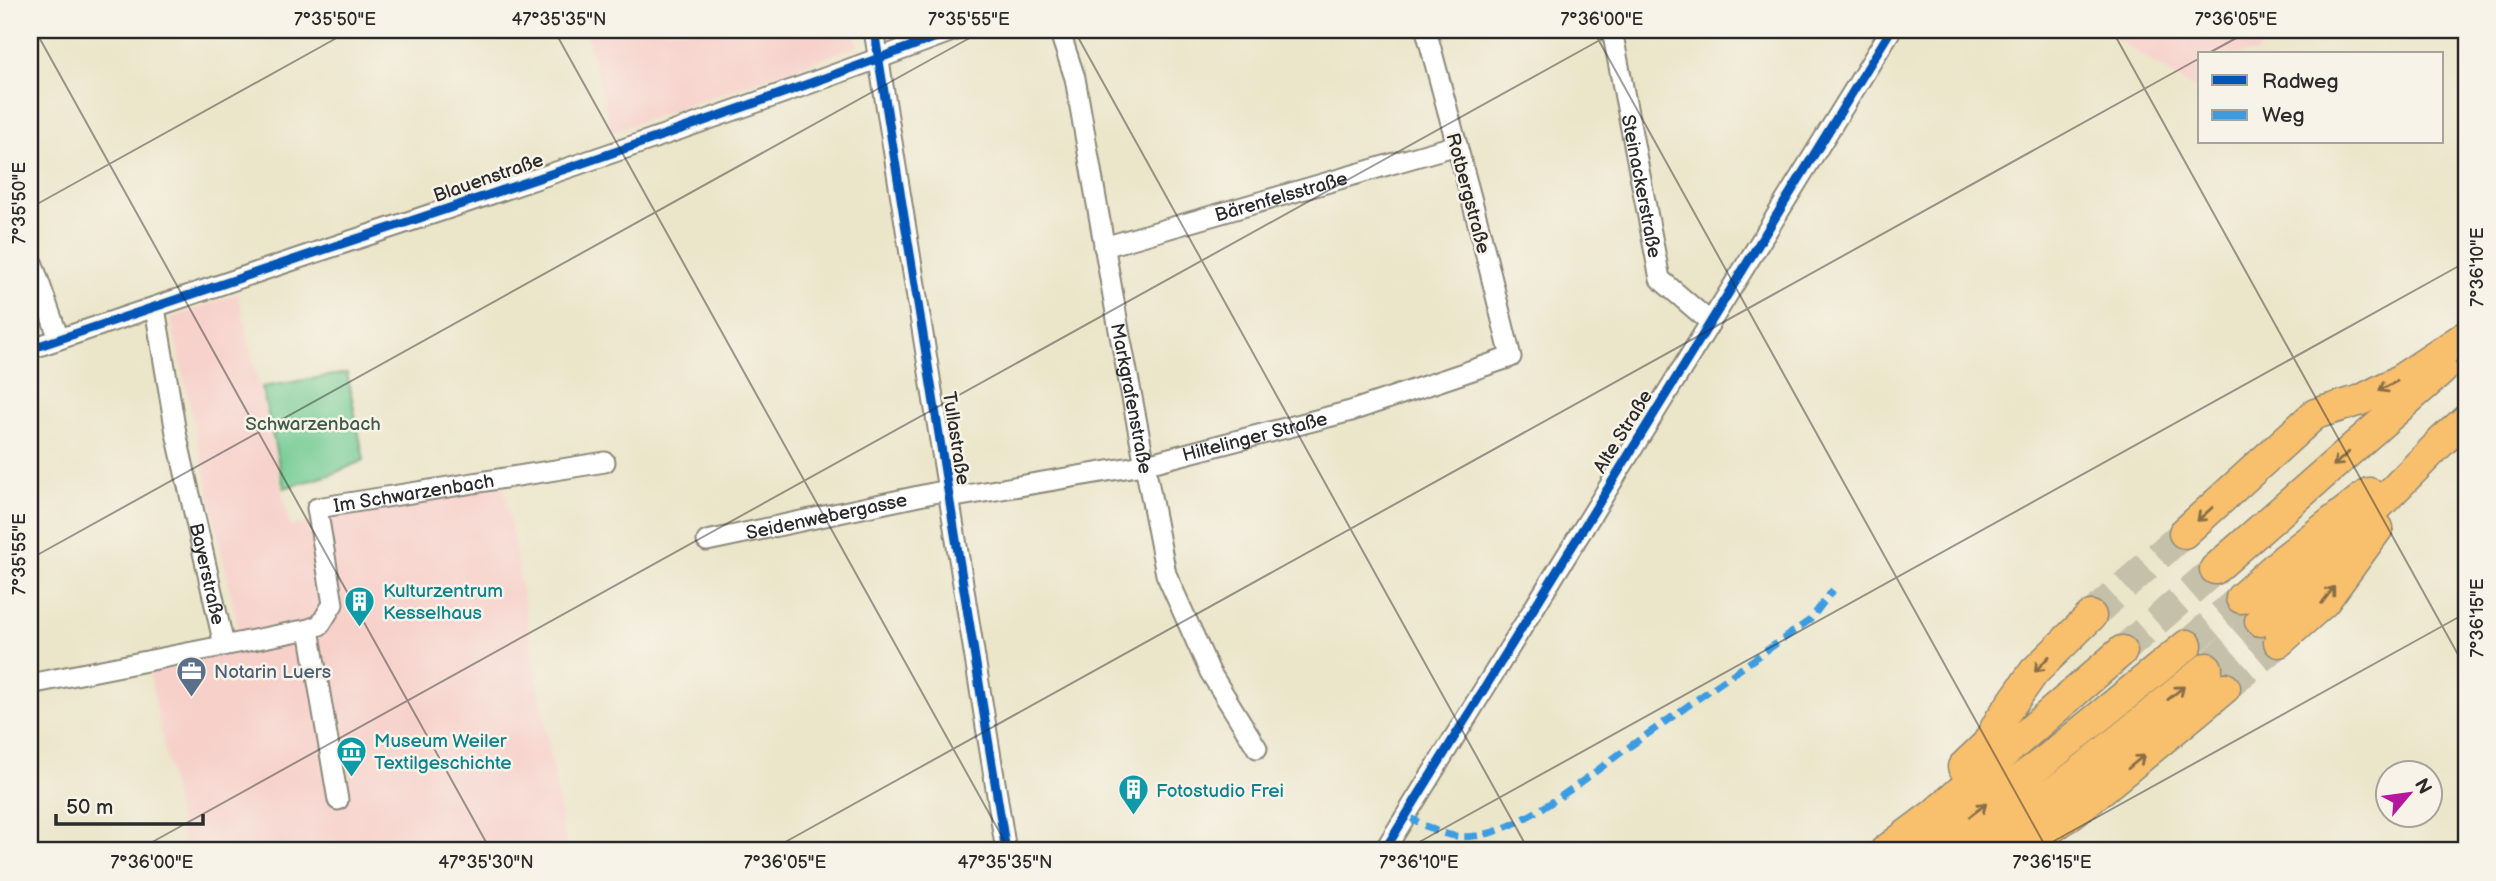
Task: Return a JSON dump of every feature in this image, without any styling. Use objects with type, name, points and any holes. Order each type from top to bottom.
[{"type":"highway","points":[[2184,533],[2315,414],[2361,400],[2398,381],[2466,336]]},
{"type":"highway","points":[[2215,569],[2466,349]]},
{"type":"highway","points":[[2270,631],[2304,581],[2466,420]]},
{"type":"highway","points":[[2241,598],[2281,562],[2377,486],[2443,440]]},
{"type":"highway","points":[[1933,815],[1955,775],[1987,744],[2000,720],[2034,672],[2091,616]]},
{"type":"highway","points":[[1923,851],[2046,760],[2187,645]]},
{"type":"highway","points":[[1885,851],[1933,815],[2122,651]]},
{"type":"highway","points":[[1970,851],[2216,678],[2083,805],[2020,851]]},
{"type":"street","name":"Tullastraße","points":[[874,30],[1006,851]]},
{"type":"street","name":"Blauenstraße","points":[[30,349],[437,214],[955,30]]},
{"type":"street","name":"Markgrafenstraße","points":[[1059,30],[1076,78],[1143,465],[1166,574],[1210,672],[1257,748]]},
{"type":"street","name":"Rotbergstraße","points":[[1426,30],[1511,357]]},
{"type":"street","name":"Steinackerstraße","points":[[1612,30],[1660,279],[1710,322]]},
{"type":"street","name":"Alte Straße","points":[[1384,851],[1891,30]]},
{"type":"street","name":"Bärenfelsstraße","points":[[1104,247],[1457,145]]},
{"type":"street","points":[[30,256],[59,339]]},
{"type":"street","name":"Bayerstraße","points":[[30,684],[224,645],[176,433],[155,308]]},
{"type":"street","name":"Hiltelinger Straße","points":[[948,494],[1143,465],[1351,411],[1511,357]]},
{"type":"street","name":"Im Schwarzenbach","points":[[309,629],[320,625],[333,604],[317,508],[605,462]]},
{"type":"street","name":"Seidenwebergasse","points":[[707,541],[948,494]]},
{"type":"street","points":[[224,645],[309,629],[338,800]]},
{"type":"shaded area","points":[[586,30],[854,30],[858,46],[611,132]]},
{"type":"shaded area","points":[[2102,30],[2271,30],[2257,52],[2198,52],[2198,91]]},
{"type":"shaded area","points":[[238,293],[290,526],[504,486],[567,851],[185,851],[146,656],[240,636],[171,319]]},
{"type":"green space","name":"Schwarzenbach","points":[[347,373],[364,460],[330,475],[284,488],[262,387]]},
{"type":"tunnel","points":[[2091,616],[2184,533]]},
{"type":"tunnel","points":[[2122,651],[2215,569]]},
{"type":"tunnel","points":[[2187,645],[2241,598]]},
{"type":"tunnel","points":[[2207,668],[2260,621]]},
{"type":"tunnel","points":[[2225,688],[2279,642]]},
{"type":"marked path","points":[[1406,815],[1444,834],[1463,837],[1486,834],[1521,820],[1574,787],[1810,620],[1833,590]]},
{"type":"cycle path","points":[[874,30],[1006,851]]},
{"type":"cycle path","points":[[30,349],[639,144],[955,30]]},
{"type":"cycle path","points":[[1384,851],[1891,30]]},
{"type":"place","name":"Kulturzentrum Kesselhaus","points":[[360,628]]},
{"type":"place","name":"Notarin Luers","points":[[191,698]]},
{"type":"place","name":"Museum Weiler Textilgeschichte","points":[[351,778]]},
{"type":"place","name":"Fotostudio Frei","points":[[1133,817]]}]
